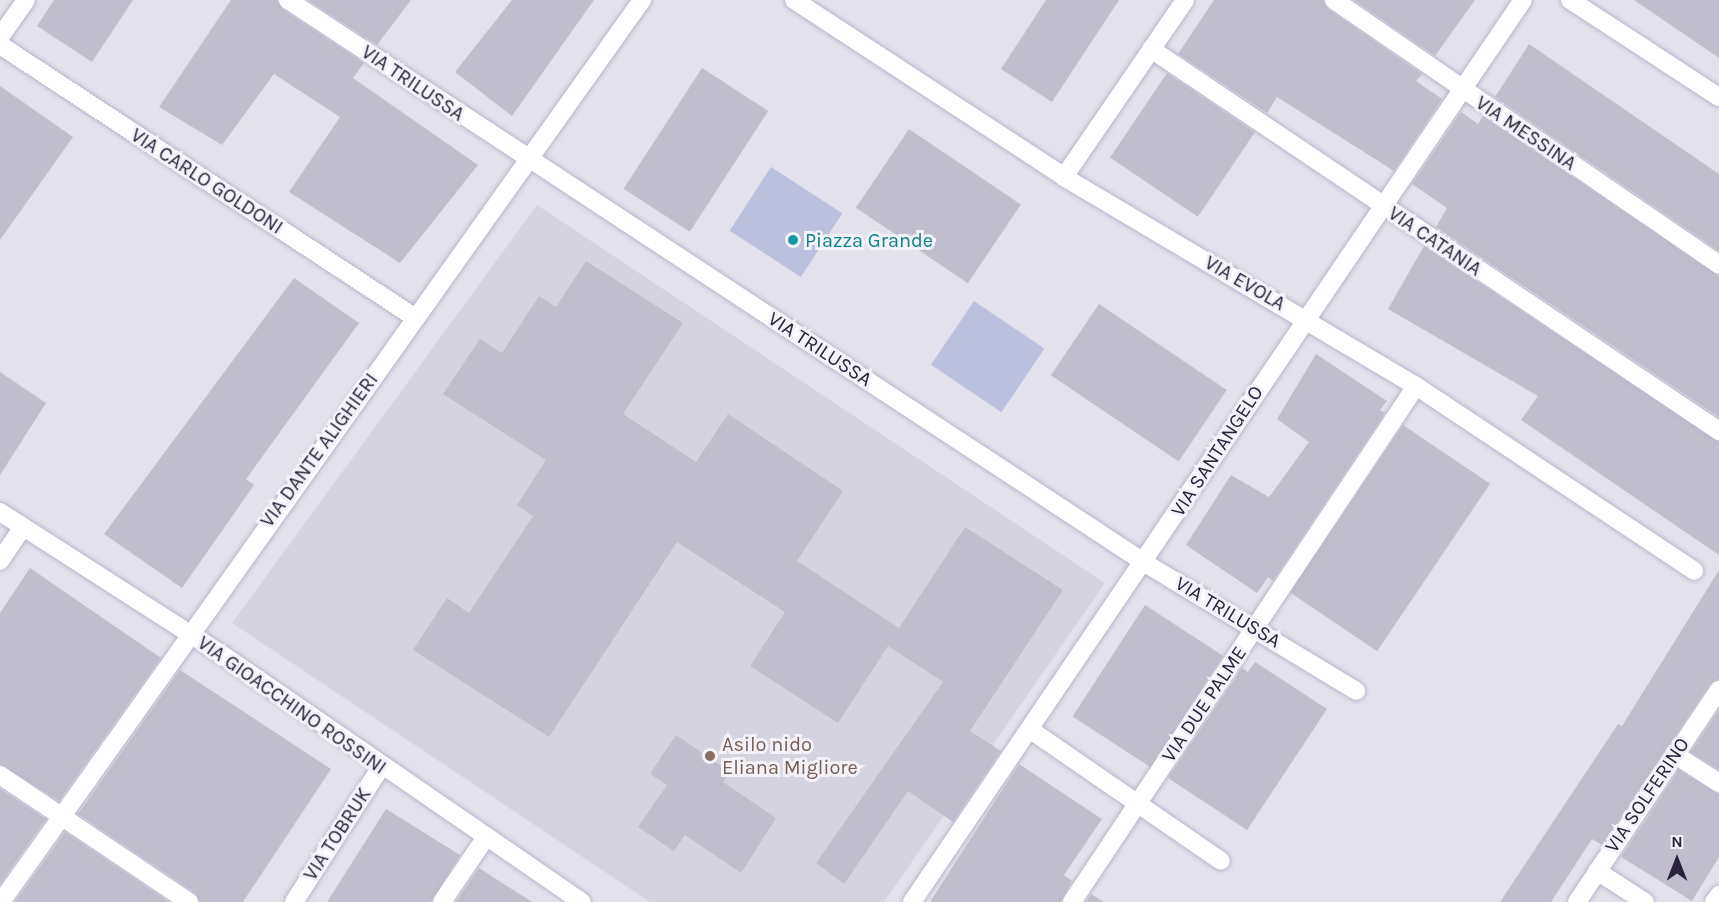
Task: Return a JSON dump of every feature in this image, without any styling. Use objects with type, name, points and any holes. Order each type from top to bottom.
[{"type":"street","points":[[0,37],[26,0]]},
{"type":"street","name":"VIA TRILUSSA","points":[[288,0],[527,160],[1145,562],[1255,627],[1356,691]]},
{"type":"street","name":"VIA DANTE ALIGHIERI","points":[[1,902],[188,634],[642,0]]},
{"type":"street","name":"VIA EVOLA","points":[[794,0],[1064,177],[1416,386],[1694,571]]},
{"type":"street","points":[[1064,177],[1185,0]]},
{"type":"street","name":"VIA MESSINA","points":[[1334,0],[1719,265]]},
{"type":"street","name":"VIA SANTANGELO","points":[[912,902],[1032,731],[1306,319],[1386,208],[1462,89],[1523,0]]},
{"type":"street","points":[[1570,0],[1719,98]]},
{"type":"street","name":"VIA CARLO GOLDONI","points":[[0,45],[414,317]]},
{"type":"street","name":"VIA CATANIA","points":[[1151,49],[1719,432]]},
{"type":"street","name":"VIA DUE PALME","points":[[1072,902],[1416,386]]},
{"type":"street","name":"VIA GIOACCHINO ROSSINI","points":[[0,512],[188,634],[581,902]]},
{"type":"street","points":[[0,561],[23,527]]},
{"type":"street","name":"VIA SOLFERINO","points":[[1577,902],[1719,690]]},
{"type":"street","points":[[1032,731],[1221,861]]},
{"type":"street","points":[[1674,754],[1719,783]]},
{"type":"street","name":"VIA TOBRUK","points":[[294,902],[381,766]]},
{"type":"street","points":[[0,775],[189,902]]},
{"type":"street","points":[[442,902],[486,837]]},
{"type":"street","points":[[1597,871],[1646,902]]},
{"type":"street","points":[[1714,902],[1719,895]]},
{"type":"shaded area","points":[[771,167],[842,213],[801,277],[730,231]]},
{"type":"shaded area","points":[[537,205],[1105,583],[884,902],[650,902],[232,623]]},
{"type":"shaded area","points":[[974,301],[1044,349],[1001,412],[931,365]]},
{"type":"building","points":[[54,0],[133,0],[92,62],[37,26]]},
{"type":"building","points":[[231,0],[277,0],[282,9],[364,63],[353,78],[478,165],[400,263],[289,192],[340,117],[274,74],[222,145],[159,107]]},
{"type":"building","points":[[308,0],[411,0],[377,45]]},
{"type":"building","points":[[512,0],[594,0],[512,116],[455,72]]},
{"type":"building","points":[[1046,0],[1119,0],[1052,102],[1001,69]]},
{"type":"building","points":[[1214,0],[1323,0],[1328,9],[1422,74],[1416,81],[1442,99],[1394,171],[1277,97],[1267,113],[1178,54]]},
{"type":"building","points":[[1354,0],[1475,0],[1435,56]]},
{"type":"building","points":[[1634,0],[1719,0],[1719,58]]},
{"type":"building","points":[[1529,44],[1719,174],[1719,251],[1495,97]]},
{"type":"building","points":[[702,68],[768,111],[690,232],[624,189]]},
{"type":"building","points":[[1167,73],[1255,132],[1198,217],[1110,158]]},
{"type":"building","points":[[0,86],[73,137],[0,240]]},
{"type":"building","points":[[1461,112],[1478,124],[1483,116],[1719,276],[1719,417],[1436,227],[1447,208],[1412,184]]},
{"type":"building","points":[[909,129],[1021,204],[968,283],[856,208]]},
{"type":"building","points":[[1424,246],[1719,442],[1719,555],[1521,420],[1538,396],[1388,309]]},
{"type":"building","points":[[586,261],[683,323],[623,414],[696,462],[728,414],[843,491],[797,561],[899,628],[965,527],[1063,590],[970,731],[1001,751],[953,822],[908,791],[844,884],[816,863],[943,682],[888,646],[838,723],[750,666],[785,612],[677,542],[549,737],[413,650],[447,598],[469,613],[533,516],[517,505],[546,460],[443,394],[480,339],[502,353],[539,296],[556,307]]},
{"type":"building","points":[[294,278],[359,323],[246,479],[254,485],[182,588],[104,534]]},
{"type":"building","points":[[1099,304],[1227,390],[1179,461],[1051,375]]},
{"type":"building","points":[[1316,354],[1387,401],[1380,410],[1385,413],[1273,581],[1268,577],[1257,593],[1186,545],[1231,475],[1269,497],[1309,442],[1277,419]]},
{"type":"building","points":[[0,372],[46,403],[0,475]]},
{"type":"building","points":[[1403,425],[1490,484],[1377,651],[1290,592]]},
{"type":"building","points":[[30,568],[161,658],[59,801],[0,764],[0,613]]},
{"type":"building","points":[[1719,570],[1719,679],[1710,684],[1602,845],[1592,839],[1551,902],[1500,902],[1618,724],[1622,726]]},
{"type":"building","points":[[1145,605],[1223,656],[1151,767],[1073,717]]},
{"type":"building","points":[[1255,662],[1327,709],[1247,830],[1168,778],[1242,668],[1248,672]]},
{"type":"building","points":[[180,670],[331,769],[243,902],[200,902],[195,893],[78,814]]},
{"type":"building","points":[[1719,710],[1719,770],[1691,752]]},
{"type":"building","points":[[676,735],[730,772],[723,782],[776,818],[741,873],[685,835],[674,851],[638,827],[667,785],[650,774]]},
{"type":"building","points":[[1019,764],[1102,819],[1064,875],[1072,881],[1061,902],[930,902]]},
{"type":"building","points":[[1679,770],[1719,794],[1719,857],[1692,901],[1621,857]]},
{"type":"building","points":[[0,789],[46,819],[0,884]]},
{"type":"building","points":[[386,809],[460,855],[431,902],[327,902]]},
{"type":"building","points":[[65,832],[169,902],[15,902]]},
{"type":"building","points":[[479,868],[532,902],[456,902]]},
{"type":"building","points":[[1091,894],[1104,902],[1086,902]]},
{"type":"place","name":"Piazza Grande","points":[[793,240]]},
{"type":"place","name":"Asilo nido Eliana Migliore","points":[[710,756]]}]
